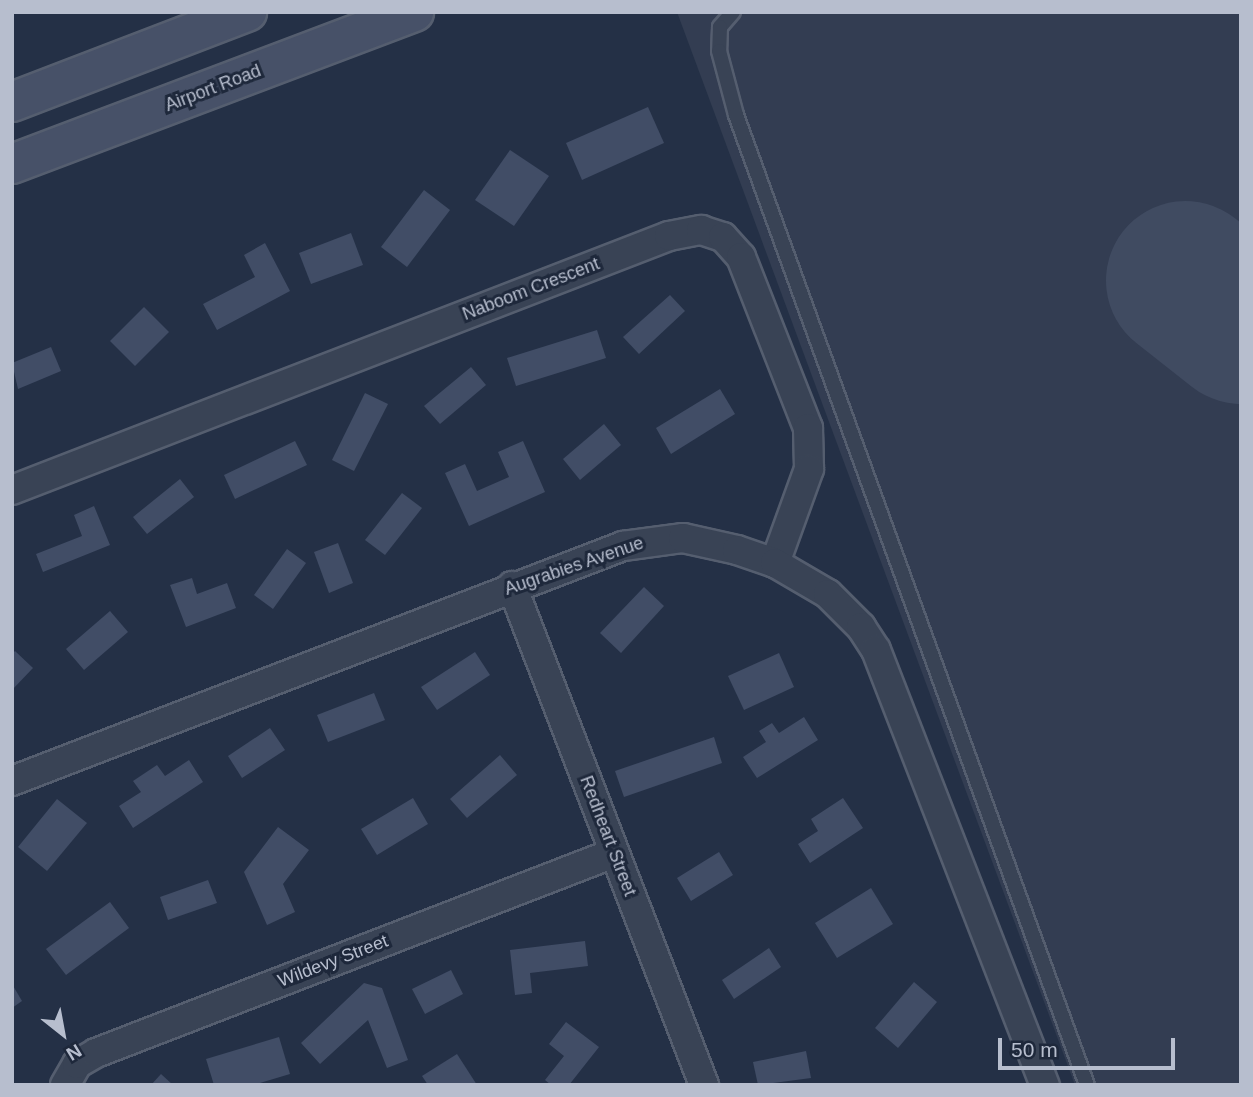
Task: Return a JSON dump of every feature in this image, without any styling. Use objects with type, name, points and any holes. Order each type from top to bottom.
[{"type":"main road","points":[[12,102],[247,12]]},
{"type":"main road","name":"Airport Road","points":[[12,164],[414,12]]},
{"type":"street","name":"Naboom Crescent","points":[[12,490],[669,236],[701,230],[723,237],[741,257],[808,428],[809,469],[775,563]]},
{"type":"street","name":"Augrabies Avenue","points":[[12,782],[512,586],[652,540],[711,543],[775,563],[828,594],[860,627],[876,650],[1045,1085]]},
{"type":"street","name":"Redheart Street","points":[[512,586],[705,1085]]},
{"type":"street","name":"Wildevy Street","points":[[65,1085],[77,1064],[96,1053],[614,853]]},
{"type":"lane","points":[[733,12],[720,27],[719,51],[736,115],[1087,1085]]},
{"type":"shaded area","points":[[677,12],[1241,12],[1241,1085],[1075,1085]]},
{"type":"building","points":[[648,107],[664,143],[582,180],[566,143]]},
{"type":"building","points":[[510,150],[549,176],[514,226],[475,200]]},
{"type":"building","points":[[424,190],[450,210],[407,267],[381,247]]},
{"type":"building","points":[[351,233],[363,265],[311,284],[299,253]]},
{"type":"building","points":[[265,243],[290,291],[217,330],[203,304],[255,277],[244,255]]},
{"type":"building","points":[[670,295],[685,311],[639,354],[623,337]]},
{"type":"building","points":[[144,307],[169,332],[135,366],[110,341]]},
{"type":"building","points":[[597,330],[606,358],[516,386],[507,358]]},
{"type":"building","points":[[51,347],[61,371],[18,389],[12,363]]},
{"type":"building","points":[[471,367],[486,385],[440,424],[424,406]]},
{"type":"building","points":[[720,389],[735,414],[671,454],[656,428]]},
{"type":"building","points":[[365,393],[388,404],[354,471],[332,460]]},
{"type":"building","points":[[604,424],[621,445],[580,480],[563,459]]},
{"type":"building","points":[[295,441],[307,465],[235,499],[224,475]]},
{"type":"building","points":[[523,441],[545,492],[469,526],[445,473],[465,464],[477,491],[509,477],[498,452]]},
{"type":"building","points":[[180,479],[194,497],[147,534],[133,517]]},
{"type":"building","points":[[402,493],[422,508],[385,555],[365,540]]},
{"type":"building","points":[[94,506],[110,545],[43,572],[36,554],[82,536],[74,515]]},
{"type":"building","points":[[338,543],[353,583],[329,593],[314,552]]},
{"type":"building","points":[[287,549],[306,563],[273,609],[254,595]]},
{"type":"building","points":[[192,578],[197,594],[227,583],[236,608],[186,627],[170,585]]},
{"type":"building","points":[[644,587],[664,606],[621,653],[600,633]]},
{"type":"building","points":[[110,611],[128,632],[84,670],[66,649]]},
{"type":"building","points":[[15,651],[33,668],[12,690],[12,654]]},
{"type":"building","points":[[475,652],[490,675],[437,710],[421,687]]},
{"type":"building","points":[[779,653],[794,687],[744,710],[728,676]]},
{"type":"building","points":[[374,693],[385,720],[328,742],[317,715]]},
{"type":"building","points":[[804,717],[818,740],[757,778],[743,757],[766,742],[759,731],[772,723],[779,733]]},
{"type":"building","points":[[270,728],[285,750],[242,778],[228,756]]},
{"type":"building","points":[[714,737],[722,763],[624,797],[615,771]]},
{"type":"building","points":[[500,755],[517,775],[467,818],[450,799]]},
{"type":"building","points":[[189,760],[203,782],[133,828],[119,806],[141,792],[133,781],[157,765],[165,776]]},
{"type":"building","points":[[413,798],[428,824],[377,855],[361,829]]},
{"type":"building","points":[[843,798],[863,828],[810,863],[798,844],[818,831],[811,819]]},
{"type":"building","points":[[57,799],[87,823],[47,871],[18,847]]},
{"type":"building","points":[[278,827],[309,850],[283,884],[295,912],[267,925],[244,872]]},
{"type":"building","points":[[719,852],[733,875],[691,901],[677,878]]},
{"type":"building","points":[[208,880],[217,903],[168,920],[160,897]]},
{"type":"building","points":[[871,888],[893,924],[837,958],[815,923]]},
{"type":"building","points":[[110,902],[129,928],[66,975],[46,949]]},
{"type":"building","points":[[585,941],[588,966],[530,973],[532,993],[515,995],[510,950]]},
{"type":"building","points":[[769,948],[781,967],[734,999],[722,980]]},
{"type":"building","points":[[451,970],[463,994],[425,1014],[412,989]]},
{"type":"building","points":[[914,982],[937,1002],[898,1048],[875,1028]]},
{"type":"building","points":[[364,983],[382,988],[408,1060],[387,1068],[368,1020],[320,1064],[301,1043]]},
{"type":"building","points":[[12,984],[22,1001],[12,1008]]},
{"type":"building","points":[[566,1022],[599,1047],[569,1085],[551,1085],[545,1080],[564,1056],[549,1044]]},
{"type":"building","points":[[279,1037],[290,1074],[253,1085],[214,1085],[206,1059]]},
{"type":"building","points":[[806,1051],[811,1078],[758,1085],[753,1062]]},
{"type":"building","points":[[457,1054],[477,1085],[428,1085],[422,1076]]},
{"type":"building","points":[[161,1074],[173,1085],[151,1085]]},
{"type":"runway","points":[[1185,280],[1241,324]]}]
